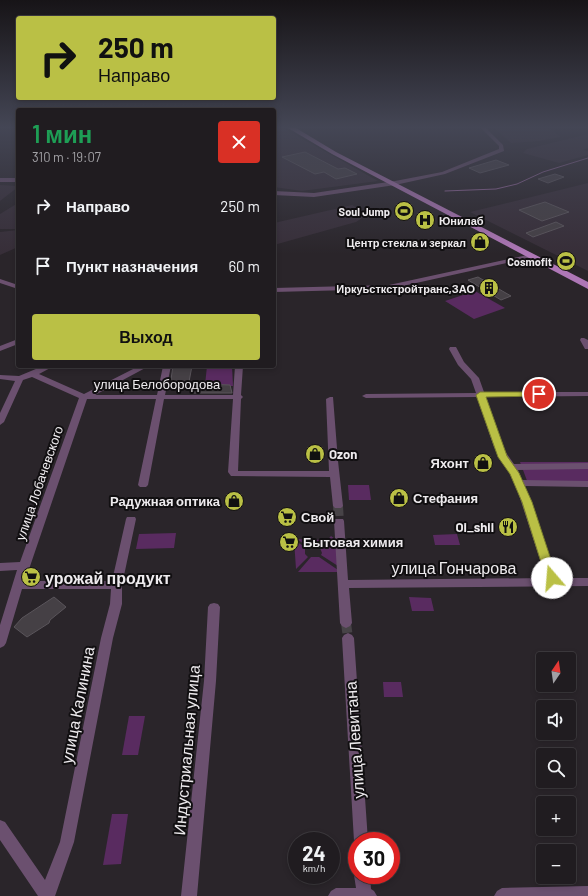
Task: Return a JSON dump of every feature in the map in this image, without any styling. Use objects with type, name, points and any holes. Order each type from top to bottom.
[{"type":"main road","points":[[368,170],[588,286]]},
{"type":"street","points":[[276,193],[314,195],[395,183],[452,170]]},
{"type":"street","points":[[0,180],[16,180]]},
{"type":"street","points":[[276,290],[389,287],[532,256]]},
{"type":"street","points":[[0,281],[16,286]]},
{"type":"street","points":[[0,349],[16,342]]},
{"type":"street","points":[[453,349],[461,363],[475,378],[502,457],[511,467],[519,483],[553,582]]},
{"type":"street","points":[[0,377],[20,379],[46,368]]},
{"type":"street","points":[[84,397],[141,368]]},
{"type":"street","points":[[143,485],[167,368]]},
{"type":"street","points":[[239,368],[239,397],[234,474],[334,474]]},
{"type":"street","name":"улица Белобородова","points":[[33,374],[84,397],[239,397]]},
{"type":"street","points":[[0,422],[20,379]]},
{"type":"street","points":[[366,396],[588,394]]},
{"type":"street","name":"улица Лобачевского","points":[[0,643],[24,566],[84,397]]},
{"type":"street","points":[[330,399],[334,474],[338,506]]},
{"type":"street","points":[[511,467],[588,466]]},
{"type":"street","points":[[519,483],[588,484]]},
{"type":"street","name":"улица Калинина","points":[[47,896],[67,842],[107,638],[116,604],[116,585],[131,519]]},
{"type":"street","points":[[339,521],[346,623]]},
{"type":"street","points":[[0,567],[24,566]]},
{"type":"street","name":"улица Гончарова","points":[[344,584],[588,582]]},
{"type":"street","points":[[18,585],[116,585]]},
{"type":"street","name":"Индустриальная улица","points":[[188,896],[209,688],[214,607]]},
{"type":"street","name":"улица Левитана","points":[[348,638],[360,832]]},
{"type":"street","points":[[0,826],[47,896]]},
{"type":"street","points":[[363,884],[364,896]]},
{"type":"street","points":[[502,896],[588,894]]},
{"type":"street","points":[[336,896],[369,896]]},
{"type":"shaded area","points":[[276,170],[358,170],[378,181],[302,191],[276,187]]},
{"type":"shaded area","points":[[588,183],[588,271],[470,212]]},
{"type":"shaded area","points":[[0,185],[16,186],[16,189],[0,201]]},
{"type":"shaded area","points":[[16,204],[16,229],[0,229],[0,214]]},
{"type":"shaded area","points":[[352,205],[368,214],[356,222],[276,244],[276,223]]},
{"type":"shaded area","points":[[16,230],[16,248],[0,255],[0,232]]},
{"type":"shaded area","points":[[475,291],[505,308],[474,319],[445,301]]},
{"type":"shaded area","points":[[207,368],[232,368],[233,386],[195,386],[205,385]]},
{"type":"shaded area","points":[[520,462],[588,462],[588,485],[529,486]]},
{"type":"shaded area","points":[[348,485],[369,485],[371,500],[349,500]]},
{"type":"shaded area","points":[[176,533],[174,548],[136,549],[139,534]]},
{"type":"shaded area","points":[[457,534],[460,545],[435,545],[433,535]]},
{"type":"shaded area","points":[[331,536],[335,539],[338,566],[321,555],[322,553],[320,548]]},
{"type":"shaded area","points":[[297,539],[324,540],[317,548],[308,547]]},
{"type":"shaded area","points":[[294,540],[305,547],[305,554],[308,557],[296,569]]},
{"type":"shaded area","points":[[311,557],[319,557],[338,570],[338,572],[298,572]]},
{"type":"shaded area","points":[[409,597],[431,598],[434,611],[412,611]]},
{"type":"shaded area","points":[[383,682],[401,682],[403,697],[384,697]]},
{"type":"shaded area","points":[[129,716],[145,716],[138,755],[122,755]]},
{"type":"shaded area","points":[[112,814],[128,814],[121,864],[103,865]]},
{"type":"building","points":[[307,170],[349,170],[357,174],[336,179],[324,172],[315,174]]},
{"type":"building","points":[[473,170],[492,170],[480,173]]},
{"type":"building","points":[[555,174],[564,177],[548,183],[538,179]]},
{"type":"building","points":[[545,202],[569,212],[542,221],[519,210]]},
{"type":"building","points":[[556,222],[564,226],[533,237],[526,233]]},
{"type":"building","name":"Иркуьсткстройтранс,ЗАО","points":[[478,277],[511,296],[501,300],[468,280]]},
{"type":"building","points":[[173,368],[192,368],[188,387],[170,386]]},
{"type":"building","points":[[193,385],[230,385],[232,393],[192,393]]},
{"type":"building","points":[[54,597],[66,607],[50,620],[49,623],[27,637],[14,627],[22,618]]},
{"type":"waterway","points":[[445,191],[496,189],[517,184],[550,170]]},
{"type":"tunnel","points":[[338,506],[339,521]]},
{"type":"tunnel","points":[[346,623],[348,638]]},
{"type":"place","name":"Soul Jump","points":[[404,211]]},
{"type":"place","name":"Юнилаб","points":[[425,220]]},
{"type":"place","name":"Центр стекла и зеркал","points":[[480,242]]},
{"type":"place","name":"Cosmofit","points":[[566,261]]},
{"type":"place","name":"Иркуьсткстройтранс,ЗАО","points":[[489,288]]},
{"type":"place","name":"Ozon","points":[[315,454]]},
{"type":"place","name":"Яхонт","points":[[483,463]]},
{"type":"place","name":"Стефания","points":[[399,498]]},
{"type":"place","name":"Радужная оптика","points":[[234,501]]},
{"type":"place","name":"Свой","points":[[287,517]]},
{"type":"place","name":"Oi_shii","points":[[508,527]]},
{"type":"place","name":"Бытовая химия","points":[[289,542]]},
{"type":"place","name":"урожай продукт","points":[[31,577]]},
{"type":"route","points":[[539,394],[480,395],[502,457],[515,473],[527,502],[552,578]]}]
